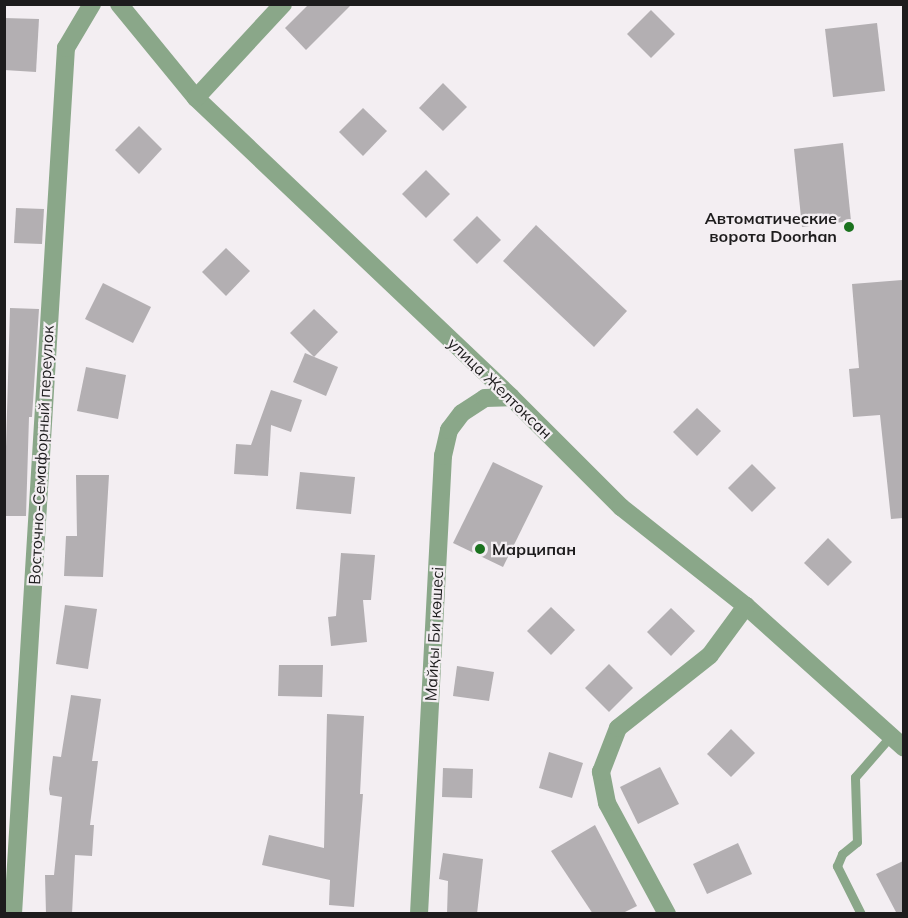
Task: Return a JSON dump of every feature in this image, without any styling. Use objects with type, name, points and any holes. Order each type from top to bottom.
[{"type":"street","name":"Восточно-Семафорный переулок","points":[[13,914],[66,48],[92,4]]},
{"type":"street","name":"улица Желтоксан","points":[[118,4],[196,98],[511,397],[621,507],[746,606],[896,743]]},
{"type":"street","points":[[196,98],[283,4]]},
{"type":"street","name":"Майқы Би көшесі","points":[[419,914],[443,456],[449,430],[462,413],[485,398],[511,397]]},
{"type":"street","points":[[667,914],[607,803],[601,772],[618,728],[710,655],[746,606]]},
{"type":"lane","points":[[861,914],[837,866],[842,854],[857,842],[855,777],[896,743]]},
{"type":"building","points":[[309,4],[352,4],[306,50],[285,28]]},
{"type":"building","points":[[651,10],[675,34],[651,58],[627,34]]},
{"type":"building","points":[[4,18],[39,19],[36,72],[4,70]]},
{"type":"building","points":[[877,23],[885,91],[833,97],[825,29]]},
{"type":"building","points":[[443,83],[467,107],[443,131],[419,108]]},
{"type":"building","points":[[363,108],[387,131],[363,156],[339,132]]},
{"type":"building","points":[[139,126],[162,149],[139,174],[115,150]]},
{"type":"building","points":[[843,143],[851,221],[802,227],[794,149]]},
{"type":"building","points":[[426,170],[450,194],[426,218],[402,194]]},
{"type":"building","points":[[16,208],[44,209],[42,244],[14,243]]},
{"type":"building","points":[[477,216],[501,240],[477,264],[453,240]]},
{"type":"building","points":[[536,225],[627,311],[594,347],[503,261]]},
{"type":"building","points":[[226,248],[250,271],[226,296],[202,272]]},
{"type":"building","points":[[902,280],[903,518],[891,519],[880,415],[853,417],[849,369],[859,368],[852,284]]},
{"type":"building","points":[[103,283],[151,307],[133,343],[85,319]]},
{"type":"building","points":[[10,308],[39,309],[32,417],[29,417],[26,516],[4,516]]},
{"type":"building","points":[[314,309],[338,332],[314,357],[290,333]]},
{"type":"building","points":[[305,353],[338,367],[326,396],[293,382]]},
{"type":"building","points":[[86,367],[126,375],[118,419],[77,411]]},
{"type":"building","points":[[271,390],[302,400],[291,432],[271,425],[268,476],[234,474],[236,444],[251,445]]},
{"type":"building","points":[[697,408],[721,431],[697,456],[673,432]]},
{"type":"building","points":[[493,462],[543,486],[503,567],[453,543]]},
{"type":"building","points":[[752,464],[776,488],[752,512],[728,488]]},
{"type":"building","points":[[300,472],[355,477],[351,514],[296,509]]},
{"type":"building","points":[[76,475],[109,475],[103,577],[64,576],[66,536],[77,536]]},
{"type":"building","points":[[828,538],[852,562],[828,586],[804,563]]},
{"type":"building","points":[[341,553],[375,555],[371,600],[363,600],[367,642],[331,646],[328,617],[336,616]]},
{"type":"building","points":[[65,605],[97,609],[88,669],[56,664]]},
{"type":"building","points":[[551,607],[575,630],[551,655],[527,631]]},
{"type":"building","points":[[671,608],[695,631],[671,656],[647,632]]},
{"type":"building","points":[[609,664],[633,688],[609,712],[585,688]]},
{"type":"building","points":[[279,665],[323,665],[322,697],[278,696]]},
{"type":"building","points":[[457,666],[494,672],[489,701],[453,696]]},
{"type":"building","points":[[71,695],[101,699],[92,761],[98,761],[90,825],[94,825],[92,856],[75,855],[72,914],[46,914],[45,875],[54,875],[62,797],[50,795],[49,789],[53,756],[61,757]]},
{"type":"building","points":[[327,714],[364,716],[360,794],[363,794],[354,907],[329,905],[330,880],[262,865],[269,835],[324,848]]},
{"type":"building","points":[[731,729],[755,753],[731,777],[707,754]]},
{"type":"building","points":[[549,752],[583,763],[572,798],[539,788]]},
{"type":"building","points":[[660,767],[679,804],[638,824],[620,787]]},
{"type":"building","points":[[443,768],[473,769],[472,798],[442,797]]},
{"type":"building","points":[[595,825],[637,906],[621,914],[593,914],[551,851]]},
{"type":"building","points":[[738,843],[752,874],[707,894],[693,864]]},
{"type":"building","points":[[443,853],[483,859],[477,914],[447,914],[448,881],[439,879]]},
{"type":"building","points":[[903,861],[903,914],[897,914],[876,874]]},
{"type":"place","name":"Автоматические ворота Doorhan","points":[[849,227]]},
{"type":"place","name":"Марципан","points":[[480,549]]}]
